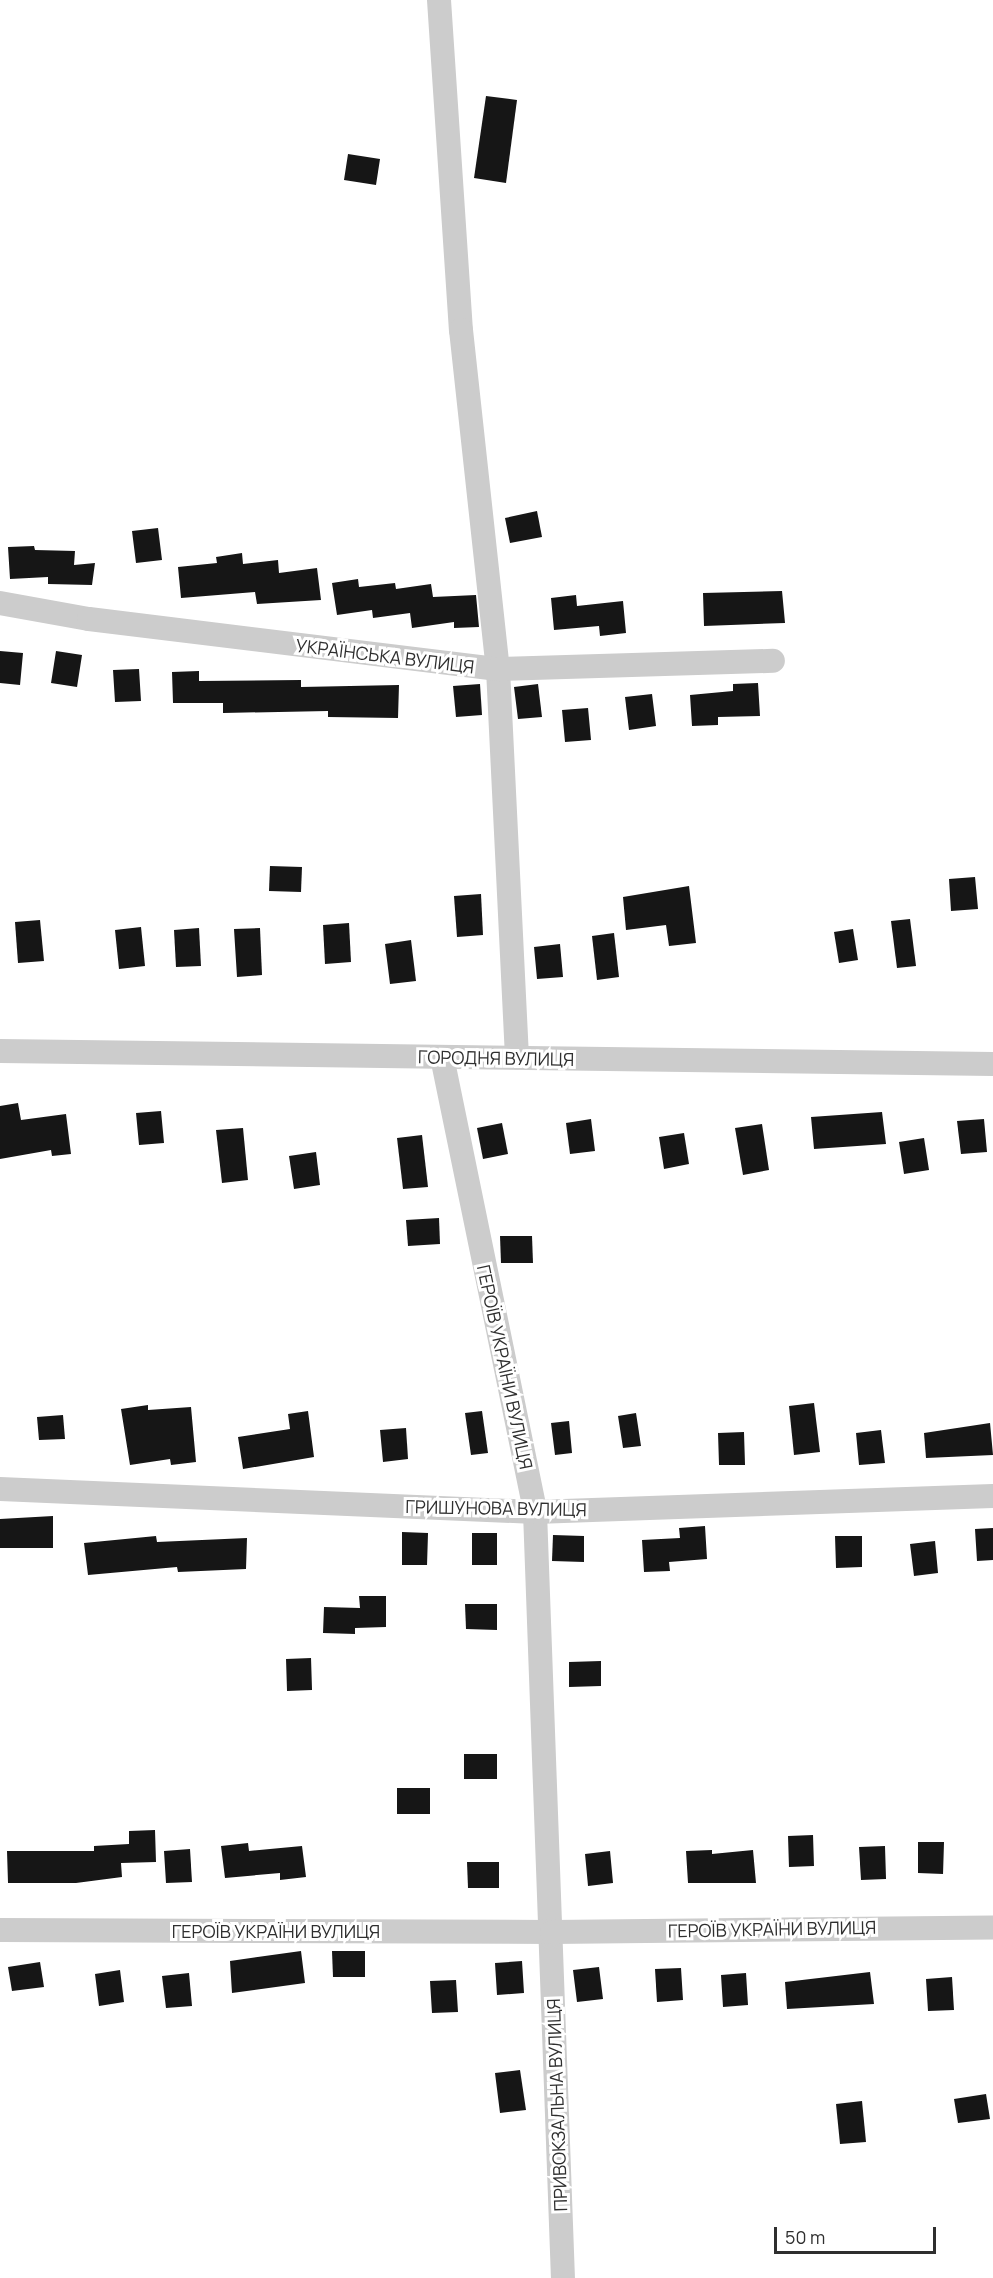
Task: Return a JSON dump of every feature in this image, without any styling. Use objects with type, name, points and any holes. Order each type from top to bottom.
[{"type":"street","points":[[439,0],[461,330],[498,669],[517,1058]]},
{"type":"street","name":"УКРАЇНСЬКА ВУЛИЦЯ","points":[[0,603],[88,619],[498,669],[773,661]]},
{"type":"street","name":"ГОРОДНЯ ВУЛИЦЯ","points":[[0,1051],[993,1064]]},
{"type":"street","name":"ГЕРОЇВ УКРАЇНИ ВУЛИЦЯ","points":[[442,1057],[535,1512],[552,1932]]},
{"type":"street","name":"ГРИШУНОВА ВУЛИЦЯ","points":[[0,1489],[535,1512],[993,1496]]},
{"type":"street","name":"ГЕРОЇВ УКРАЇНИ ВУЛИЦЯ","points":[[0,1930],[552,1932],[993,1927]]},
{"type":"street","name":"ПРИВОКЗАЛЬНА ВУЛИЦЯ","points":[[552,1932],[563,2278]]},
{"type":"building","points":[[486,96],[517,100],[506,183],[474,178]]},
{"type":"building","points":[[348,154],[380,159],[376,185],[344,180]]},
{"type":"building","points":[[537,511],[542,537],[510,543],[505,518]]},
{"type":"building","points":[[158,528],[162,560],[136,563],[132,531]]},
{"type":"building","points":[[34,546],[35,550],[75,551],[74,565],[95,563],[92,585],[48,584],[48,577],[10,579],[8,547]]},
{"type":"building","points":[[242,553],[243,564],[278,560],[279,573],[317,568],[321,600],[257,604],[255,592],[181,598],[178,567],[217,563],[216,557]]},
{"type":"building","points":[[358,579],[359,587],[395,583],[396,589],[431,584],[433,597],[476,595],[479,627],[454,628],[454,622],[412,628],[410,613],[373,618],[372,610],[337,615],[332,583]]},
{"type":"building","points":[[782,591],[785,623],[704,626],[703,593]]},
{"type":"building","points":[[576,595],[577,606],[623,601],[626,633],[600,636],[599,626],[554,630],[551,598]]},
{"type":"building","points":[[0,651],[23,653],[20,685],[0,683]]},
{"type":"building","points":[[56,651],[82,655],[77,687],[51,683]]},
{"type":"building","points":[[139,669],[141,701],[115,702],[113,670]]},
{"type":"building","points":[[199,671],[199,681],[301,680],[301,687],[399,685],[398,718],[328,717],[328,711],[223,713],[223,703],[173,703],[172,672]]},
{"type":"building","points":[[758,683],[760,716],[718,717],[718,725],[692,726],[690,695],[733,691],[733,684]]},
{"type":"building","points":[[480,684],[482,715],[456,717],[453,686]]},
{"type":"building","points":[[538,684],[542,717],[518,719],[514,687]]},
{"type":"building","points":[[652,694],[656,726],[629,730],[625,697]]},
{"type":"building","points":[[588,708],[591,740],[565,742],[562,710]]},
{"type":"building","points":[[270,866],[302,867],[301,892],[269,891]]},
{"type":"building","points":[[975,877],[978,909],[951,911],[949,879]]},
{"type":"building","points":[[689,886],[696,943],[669,946],[666,925],[626,930],[623,897]]},
{"type":"building","points":[[481,894],[483,935],[457,937],[454,896]]},
{"type":"building","points":[[910,919],[916,966],[897,968],[891,921]]},
{"type":"building","points":[[40,920],[44,961],[18,963],[15,922]]},
{"type":"building","points":[[349,923],[351,962],[325,964],[323,925]]},
{"type":"building","points":[[141,927],[145,966],[119,969],[115,930]]},
{"type":"building","points":[[199,928],[201,966],[176,967],[174,930]]},
{"type":"building","points":[[260,928],[262,975],[237,977],[234,929]]},
{"type":"building","points":[[853,929],[858,960],[839,963],[834,932]]},
{"type":"building","points":[[614,933],[619,977],[597,980],[592,936]]},
{"type":"building","points":[[411,940],[416,981],[390,984],[385,944]]},
{"type":"building","points":[[560,944],[563,977],[537,979],[534,947]]},
{"type":"building","points":[[18,1103],[21,1120],[66,1114],[71,1154],[52,1156],[51,1150],[0,1159],[0,1106]]},
{"type":"building","points":[[161,1111],[164,1143],[139,1145],[136,1113]]},
{"type":"building","points":[[882,1112],[886,1144],[814,1149],[811,1117]]},
{"type":"building","points":[[591,1119],[595,1151],[570,1154],[566,1123]]},
{"type":"building","points":[[984,1119],[987,1152],[961,1154],[957,1121]]},
{"type":"building","points":[[502,1123],[508,1154],[483,1159],[477,1128]]},
{"type":"building","points":[[762,1124],[769,1170],[743,1175],[735,1128]]},
{"type":"building","points":[[243,1128],[248,1180],[222,1183],[216,1130]]},
{"type":"building","points":[[684,1133],[689,1164],[664,1169],[659,1137]]},
{"type":"building","points":[[422,1135],[428,1187],[403,1189],[397,1138]]},
{"type":"building","points":[[924,1138],[929,1170],[904,1174],[899,1142]]},
{"type":"building","points":[[316,1152],[320,1185],[294,1189],[289,1156]]},
{"type":"building","points":[[439,1218],[440,1244],[408,1246],[406,1220]]},
{"type":"building","points":[[500,1236],[532,1236],[533,1263],[501,1263]]},
{"type":"building","points":[[814,1403],[820,1452],[794,1455],[789,1406]]},
{"type":"building","points":[[148,1405],[148,1410],[191,1407],[196,1462],[171,1465],[170,1459],[130,1465],[121,1409]]},
{"type":"building","points":[[308,1411],[314,1457],[243,1469],[238,1437],[290,1429],[288,1414]]},
{"type":"building","points":[[482,1411],[488,1453],[471,1455],[465,1413]]},
{"type":"building","points":[[636,1413],[641,1446],[623,1448],[618,1416]]},
{"type":"building","points":[[63,1415],[65,1439],[39,1440],[37,1417]]},
{"type":"building","points":[[569,1421],[572,1453],[555,1455],[551,1423]]},
{"type":"building","points":[[990,1423],[993,1455],[926,1458],[924,1433]]},
{"type":"building","points":[[406,1428],[408,1459],[383,1462],[380,1430]]},
{"type":"building","points":[[881,1430],[885,1463],[859,1465],[856,1433]]},
{"type":"building","points":[[744,1432],[745,1465],[719,1465],[718,1433]]},
{"type":"building","points":[[53,1516],[53,1548],[0,1548],[0,1519]]},
{"type":"building","points":[[705,1526],[707,1559],[669,1562],[670,1571],[644,1572],[642,1540],[680,1538],[679,1528]]},
{"type":"building","points":[[993,1528],[993,1560],[977,1561],[975,1529]]},
{"type":"building","points":[[402,1532],[428,1533],[427,1565],[402,1565]]},
{"type":"building","points":[[472,1533],[497,1533],[497,1565],[472,1565]]},
{"type":"building","points":[[553,1535],[584,1536],[584,1562],[552,1561]]},
{"type":"building","points":[[156,1536],[157,1542],[247,1538],[246,1569],[178,1572],[177,1567],[88,1575],[84,1543]]},
{"type":"building","points":[[835,1536],[862,1536],[862,1567],[836,1568]]},
{"type":"building","points":[[935,1541],[938,1573],[914,1576],[910,1544]]},
{"type":"building","points":[[359,1596],[386,1596],[386,1627],[355,1628],[355,1634],[323,1633],[324,1607],[360,1608]]},
{"type":"building","points":[[465,1604],[497,1604],[497,1630],[466,1629]]},
{"type":"building","points":[[311,1658],[312,1690],[287,1691],[286,1659]]},
{"type":"building","points":[[601,1661],[601,1686],[569,1687],[569,1662]]},
{"type":"building","points":[[464,1754],[497,1754],[497,1779],[464,1779]]},
{"type":"building","points":[[397,1788],[430,1788],[430,1814],[397,1814]]},
{"type":"building","points":[[155,1830],[156,1862],[121,1863],[122,1877],[76,1883],[8,1883],[7,1851],[94,1851],[94,1846],[129,1844],[129,1831]]},
{"type":"building","points":[[813,1835],[814,1866],[789,1867],[788,1836]]},
{"type":"building","points":[[918,1842],[944,1842],[943,1874],[918,1873]]},
{"type":"building","points":[[248,1843],[249,1851],[302,1846],[306,1877],[280,1880],[280,1873],[225,1878],[221,1846]]},
{"type":"building","points":[[885,1846],[886,1879],[861,1880],[859,1847]]},
{"type":"building","points":[[190,1849],[192,1882],[166,1883],[164,1851]]},
{"type":"building","points":[[712,1850],[712,1854],[753,1850],[756,1883],[688,1883],[686,1851]]},
{"type":"building","points":[[610,1851],[613,1883],[588,1886],[585,1854]]},
{"type":"building","points":[[467,1862],[499,1862],[499,1888],[468,1888]]},
{"type":"building","points":[[301,1951],[305,1983],[232,1993],[230,1961]]},
{"type":"building","points":[[332,1951],[365,1951],[365,1977],[333,1977]]},
{"type":"building","points":[[522,1961],[524,1993],[497,1995],[495,1963]]},
{"type":"building","points":[[40,1962],[44,1987],[12,1991],[8,1967]]},
{"type":"building","points":[[599,1967],[603,1999],[577,2002],[573,1970]]},
{"type":"building","points":[[681,1968],[683,2000],[657,2002],[655,1969]]},
{"type":"building","points":[[120,1970],[124,2002],[99,2006],[95,1974]]},
{"type":"building","points":[[870,1972],[874,2004],[787,2009],[785,1982]]},
{"type":"building","points":[[189,1973],[192,2006],[166,2008],[162,1976]]},
{"type":"building","points":[[746,1973],[748,2005],[723,2007],[721,1975]]},
{"type":"building","points":[[952,1977],[954,2010],[928,2011],[926,1979]]},
{"type":"building","points":[[456,1980],[458,2012],[432,2013],[430,1981]]},
{"type":"building","points":[[520,2070],[526,2110],[500,2113],[495,2073]]},
{"type":"building","points":[[986,2094],[990,2119],[958,2123],[954,2099]]},
{"type":"building","points":[[862,2101],[866,2142],[840,2144],[836,2104]]}]
